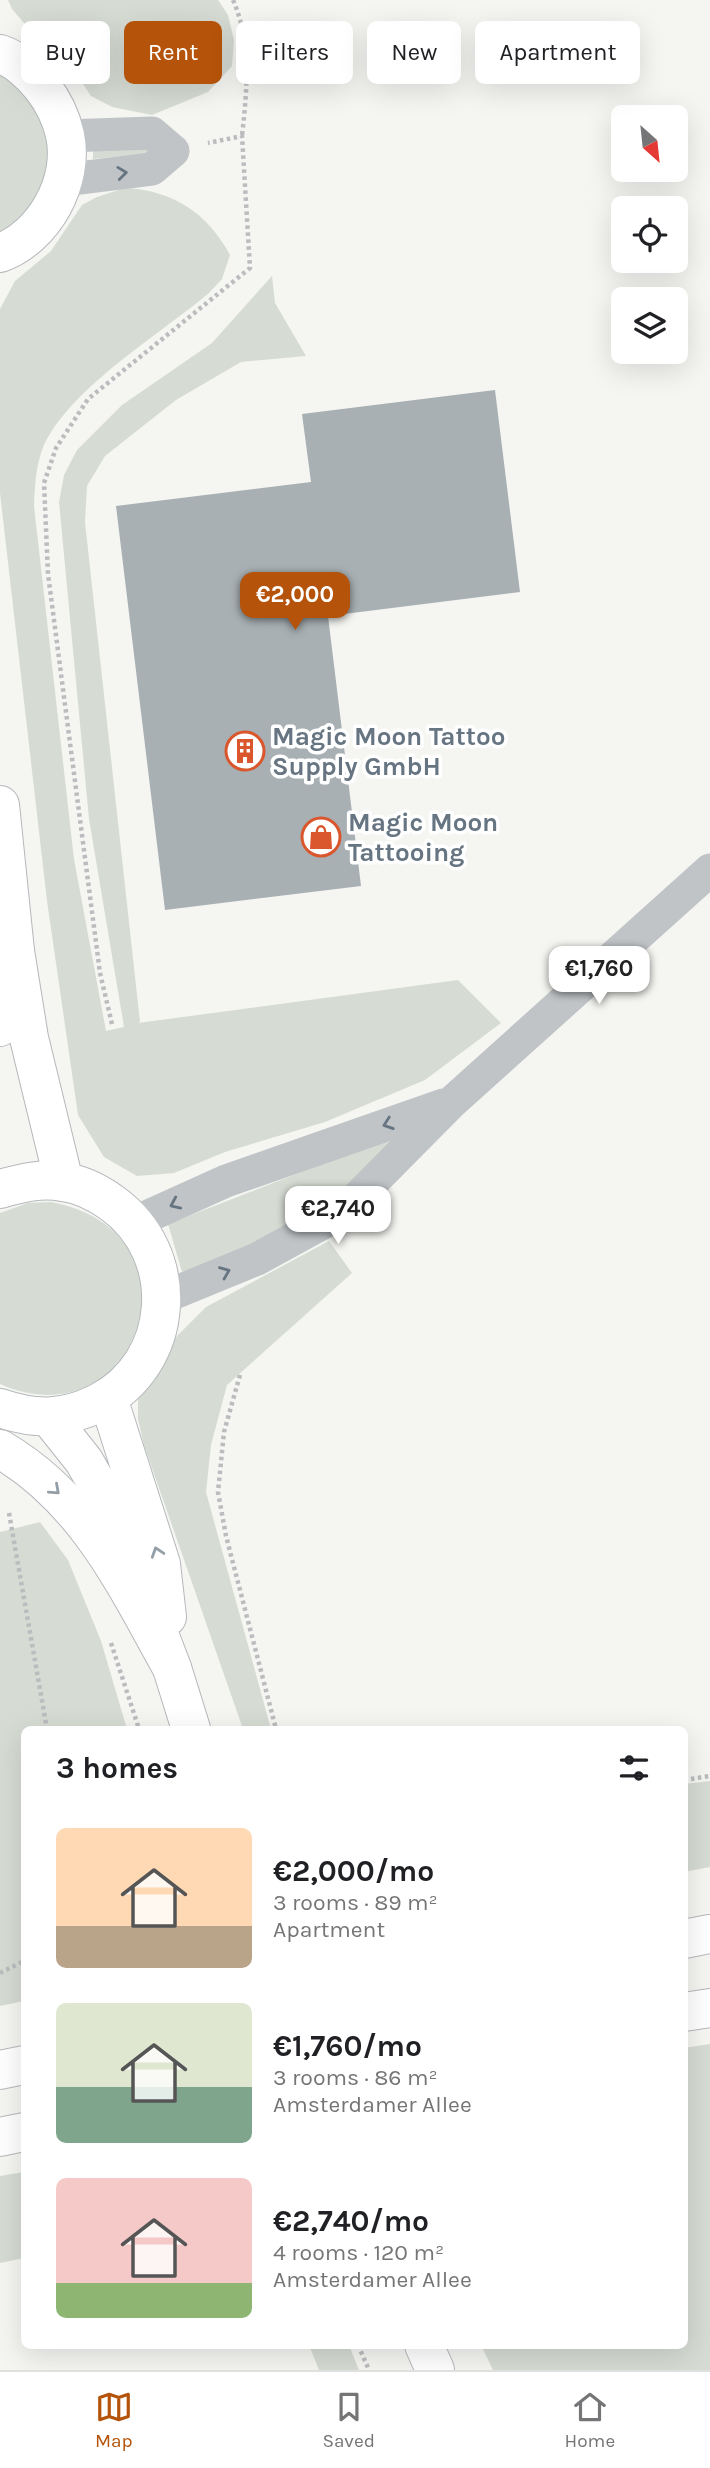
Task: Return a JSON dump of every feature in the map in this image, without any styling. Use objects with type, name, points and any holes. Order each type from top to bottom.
[{"type":"main road","points":[[0,54],[34,76],[54,103],[65,136],[66,158],[63,180],[52,209],[32,233],[0,253]]},
{"type":"main road","points":[[0,806],[15,951],[15,1033],[31,1184],[98,1193],[126,1213],[146,1238],[158,1267],[162,1298],[158,1328],[147,1357],[129,1381],[108,1398],[83,1410],[50,1417],[23,1416],[0,1408]]},
{"type":"main road","points":[[108,1398],[161,1564],[172,1668]]},
{"type":"main road","points":[[50,1417],[84,1461],[112,1510],[172,1668],[190,1726]]},
{"type":"main road","points":[[0,1449],[25,1464],[61,1494],[90,1528],[119,1572],[172,1668]]},
{"type":"main road","points":[[688,1938],[710,1934]]},
{"type":"main road","points":[[688,2011],[710,2008]]},
{"type":"main road","points":[[0,2070],[21,2066]]},
{"type":"main road","points":[[0,2137],[21,2133]]},
{"type":"main road","points":[[426,2349],[435,2370]]},
{"type":"street","points":[[63,180],[152,169],[173,151],[152,132],[65,136]]},
{"type":"street","points":[[162,1298],[257,1259],[343,1212],[452,1102],[710,870]]},
{"type":"street","points":[[134,1223],[226,1181],[452,1102]]},
{"type":"path","points":[[112,1024],[100,973],[48,575],[44,483],[56,447],[88,399],[250,268],[242,136],[248,76],[242,19],[233,0]]},
{"type":"path","points":[[173,151],[242,136]]},
{"type":"path","points":[[240,1375],[224,1432],[218,1492],[226,1536],[275,1726]]},
{"type":"path","points":[[9,1513],[46,1726]]},
{"type":"path","points":[[688,1779],[710,1776]]},
{"type":"path","points":[[0,1973],[21,1962]]},
{"type":"path","points":[[360,2349],[369,2370]]},
{"type":"shaded area","points":[[8,0],[218,0],[228,15],[234,40],[232,66],[222,77],[222,21],[124,21],[124,84],[215,84],[208,92],[152,115],[112,107],[91,96],[83,84],[110,84],[110,21],[22,21]]},
{"type":"shaded area","points":[[0,74],[21,90],[37,109],[45,130],[48,153],[45,176],[35,198],[21,218],[0,234]]},
{"type":"shaded area","points":[[93,142],[148,146],[148,154],[93,159]]},
{"type":"shaded area","points":[[125,188],[158,193],[187,206],[211,227],[230,255],[222,279],[209,293],[100,378],[62,416],[44,445],[37,471],[34,506],[74,859],[106,1031],[124,1027],[89,819],[59,502],[64,475],[77,450],[122,405],[212,343],[272,276],[275,303],[306,356],[241,362],[176,400],[105,456],[87,486],[85,522],[138,1023],[458,980],[501,1023],[425,1080],[325,1122],[225,1152],[174,1173],[137,1176],[104,1157],[78,1115],[47,901],[0,493],[0,309],[15,281],[51,251],[82,205]]},
{"type":"shaded area","points":[[401,1133],[334,1199],[250,1248],[182,1272],[168,1224]]},
{"type":"shaded area","points":[[51,1202],[100,1221],[130,1252],[142,1289],[137,1327],[119,1361],[89,1386],[48,1395],[0,1384],[0,1213],[28,1203]]},
{"type":"shaded area","points":[[329,1241],[352,1273],[227,1385],[211,1445],[206,1492],[270,1726],[242,1726],[144,1445],[138,1419],[138,1397],[177,1336],[206,1307]]},
{"type":"shaded area","points":[[40,1522],[68,1560],[101,1641],[126,1726],[21,1726],[21,2002],[0,2006],[0,1532]]},
{"type":"shaded area","points":[[710,1781],[710,1867],[688,1871],[688,1784]]},
{"type":"shaded area","points":[[710,2044],[710,2370],[493,2370],[483,2349],[688,2349],[688,2047]]},
{"type":"shaded area","points":[[21,2172],[21,2259],[0,2263],[0,2176]]},
{"type":"shaded area","points":[[311,2349],[351,2349],[359,2370],[319,2370]]},
{"type":"building","name":"Magic Moon Tattoo Supply GmbH","points":[[495,390],[520,592],[328,616],[361,886],[165,910],[116,506],[311,482],[302,414]]},
{"type":"place","name":"Magic Moon Tattoo Supply GmbH","points":[[245,751]]},
{"type":"place","name":"Magic Moon Tattooing","points":[[321,837]]}]
